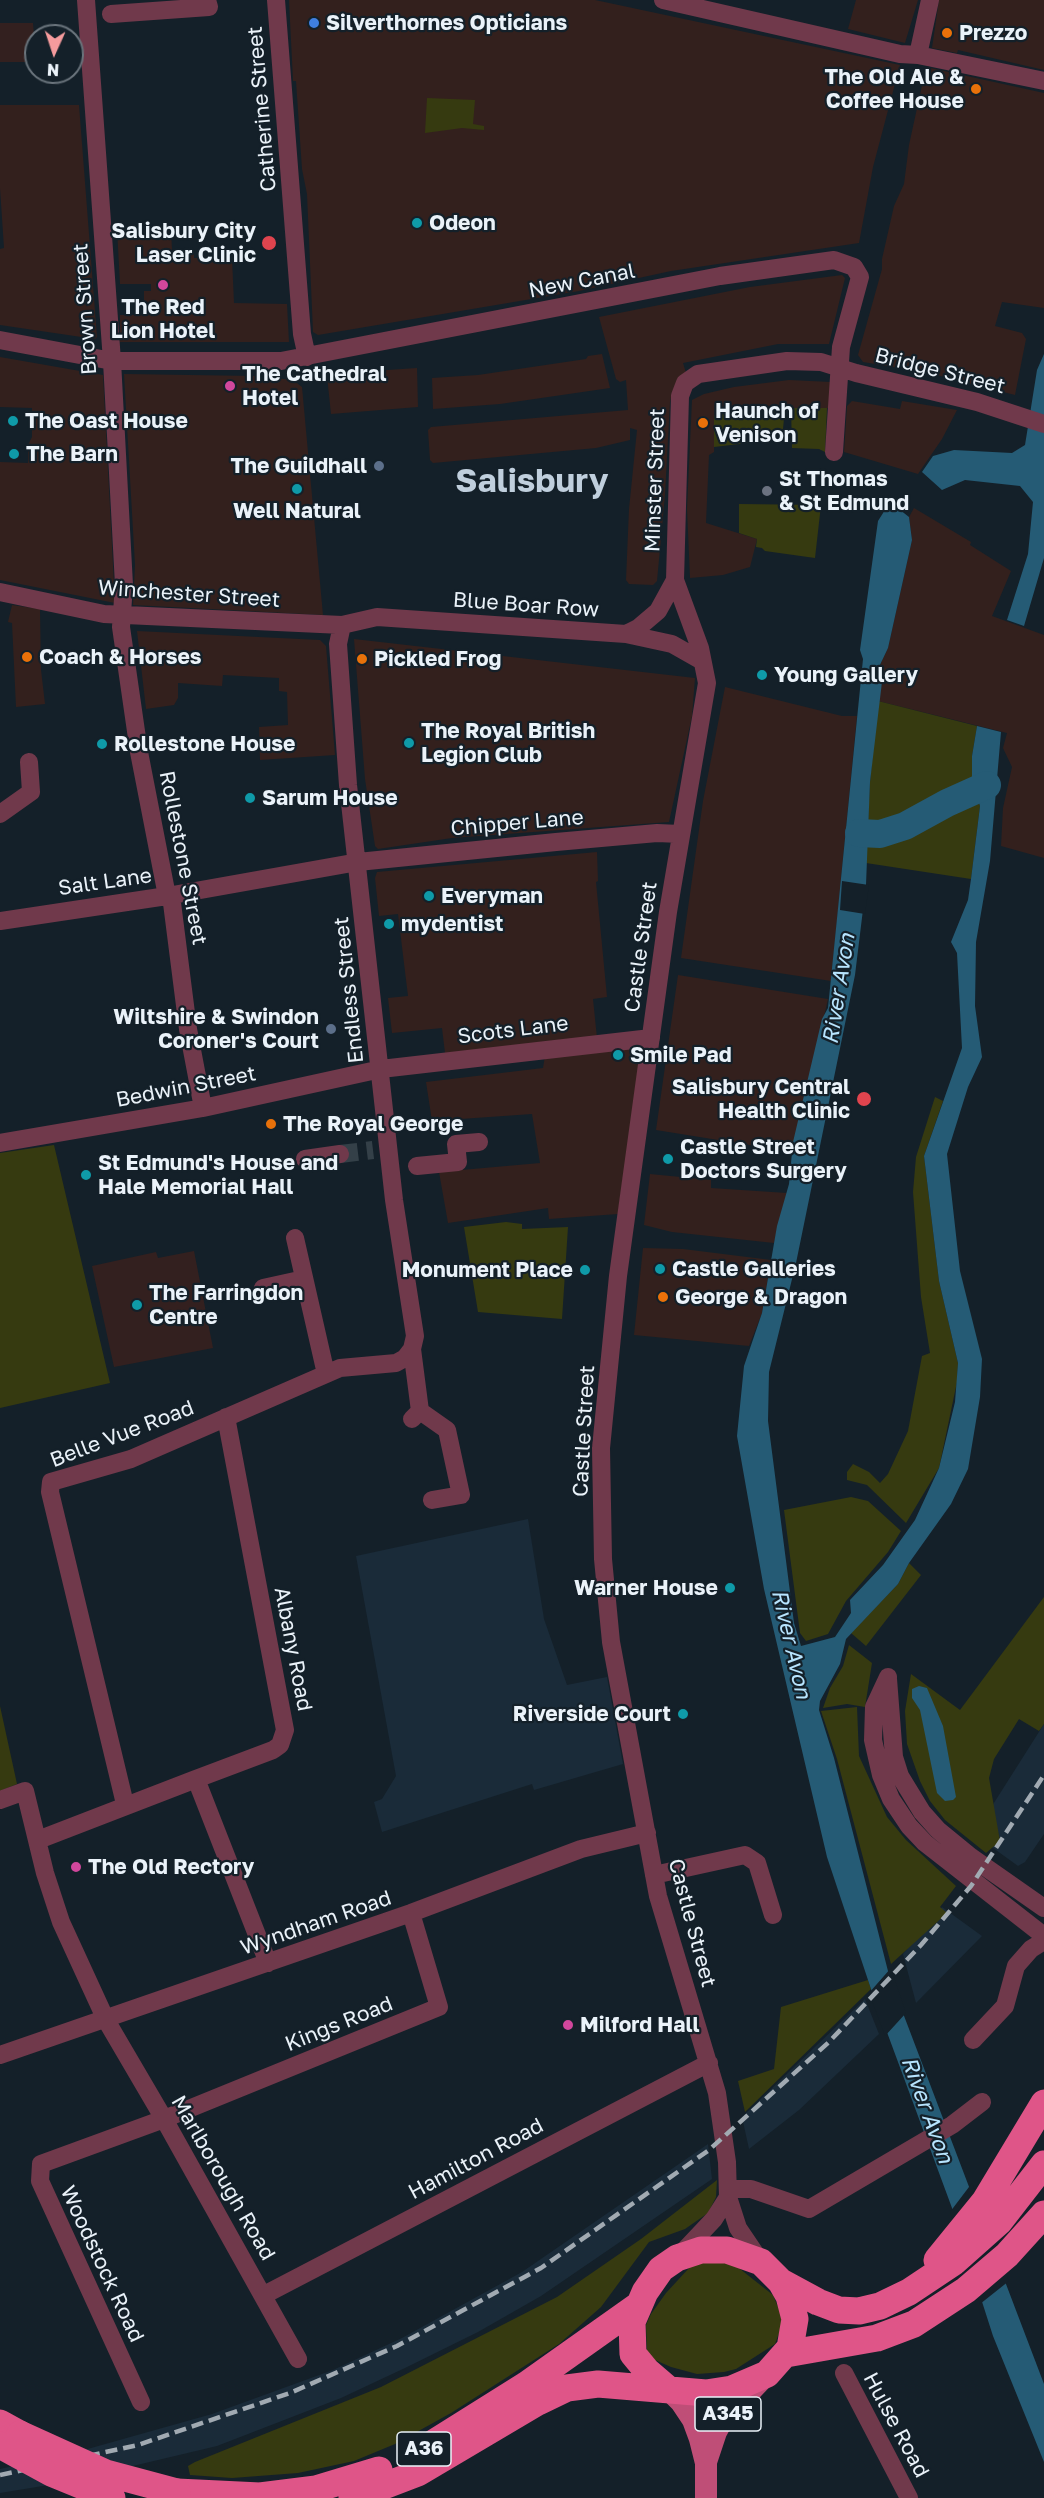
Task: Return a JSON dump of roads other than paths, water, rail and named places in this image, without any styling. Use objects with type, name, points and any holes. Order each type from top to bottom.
[{"type":"highway","points":[[992,2211],[1044,2103]]},
{"type":"highway","points":[[781,2282],[818,2302],[839,2310],[859,2311],[880,2306],[914,2289],[992,2211],[1044,2164]]},
{"type":"highway","points":[[786,2354],[886,2334],[914,2324],[972,2285],[1008,2255],[1044,2214]]},
{"type":"highway","points":[[701,2250],[727,2250],[761,2262],[781,2282],[789,2296],[795,2319],[793,2339],[786,2354],[767,2374],[749,2384],[719,2392],[668,2389],[647,2371],[633,2354],[632,2322],[636,2307],[662,2269],[677,2258],[701,2250]]},
{"type":"highway","name":"A36","points":[[7,2434],[106,2473],[177,2492],[260,2496],[316,2489],[408,2459],[526,2385],[636,2307]]},
{"type":"highway","name":"A36","points":[[352,2498],[418,2473],[538,2402],[567,2388],[598,2384],[668,2389]]},
{"type":"highway","name":"A36","points":[[7,2434],[51,2473],[112,2498]]},
{"type":"main road","name":"A345","points":[[706,2463],[722,2421],[767,2374]]},
{"type":"main road","name":"A345","points":[[668,2389],[681,2402],[693,2420],[706,2463],[706,2498]]},
{"type":"street","name":"Brown Street","points":[[86,0],[112,361],[123,615]]},
{"type":"street","points":[[111,14],[208,7],[207,0]]},
{"type":"street","name":"Catherine Street","points":[[276,0],[302,334],[307,357]]},
{"type":"street","points":[[663,0],[900,54],[918,55],[1044,81]]},
{"type":"street","points":[[918,55],[930,0]]},
{"type":"street","name":"New Canal","points":[[0,340],[112,361],[253,363],[307,357],[783,265],[834,260],[854,267],[860,277],[841,347],[840,367]]},
{"type":"street","name":"Bridge Street","points":[[685,383],[698,374],[787,361],[821,362],[1037,421]]},
{"type":"street","points":[[834,452],[840,367]]},
{"type":"street","name":"Minster Street","points":[[685,383],[680,396],[675,580],[700,648],[702,661]]},
{"type":"street","name":"Minster Street","points":[[626,634],[638,628],[658,611],[675,580]]},
{"type":"street","name":"Winchester Street","points":[[0,592],[104,614],[342,625]]},
{"type":"street","name":"Rollestone Street","points":[[123,615],[121,627],[127,678],[167,896],[172,903],[188,1029],[203,1108]]},
{"type":"street","name":"Blue Boar Row","points":[[342,625],[377,617],[626,634],[672,644],[702,661]]},
{"type":"street","name":"Endless Street","points":[[342,625],[338,644],[348,785],[381,1069],[380,1148],[403,1167],[415,1336],[412,1349],[416,1415],[447,1430],[461,1495],[432,1500]]},
{"type":"street","name":"Castle Street","points":[[702,661],[707,678],[705,700],[680,834],[617,1282],[600,1480],[604,1524],[603,1559],[611,1642],[654,1875],[665,1925],[709,2063],[723,2125],[728,2193],[738,2228],[761,2262]]},
{"type":"street","points":[[0,814],[31,792],[29,762]]},
{"type":"street","name":"Chipper Lane","points":[[358,862],[657,833],[680,834]]},
{"type":"street","name":"Salt Lane","points":[[0,921],[167,896],[358,862]]},
{"type":"street","name":"Scots Lane","points":[[381,1069],[651,1038]]},
{"type":"street","name":"Bedwin Street","points":[[0,1143],[203,1108],[381,1069]]},
{"type":"street","points":[[403,1167],[458,1162],[456,1144],[479,1142]]},
{"type":"street","points":[[305,1160],[340,1154]]},
{"type":"street","points":[[295,1238],[326,1374]]},
{"type":"street","points":[[263,1288],[304,1280]]},
{"type":"street","name":"Belle Vue Road","points":[[125,1804],[50,1492],[51,1482],[118,1464],[340,1368],[396,1363],[405,1358],[412,1349]]},
{"type":"street","name":"Albany Road","points":[[196,1779],[273,1750],[280,1746],[285,1730],[226,1418]]},
{"type":"street","points":[[1044,1908],[938,1830],[909,1795],[894,1757],[888,1677],[874,1707],[873,1740],[881,1775],[891,1799],[909,1826],[925,1843],[1044,1936]]},
{"type":"street","points":[[38,1840],[125,1804],[196,1779],[268,1964]]},
{"type":"street","name":"Marlborough Road","points":[[0,1800],[25,1791],[45,1873],[61,1922],[105,2020],[164,2119],[298,2359]]},
{"type":"street","name":"Wyndham Road","points":[[0,2055],[268,1964],[581,1849],[647,1833]]},
{"type":"street","points":[[654,1875],[745,1855],[757,1863],[773,1915]]},
{"type":"street","name":"Kings Road","points":[[164,2119],[439,2007],[411,1913]]},
{"type":"street","points":[[973,2040],[1005,2006],[1017,1966],[1031,1949],[1044,1941]]},
{"type":"street","name":"Hamilton Road","points":[[264,2295],[709,2063]]},
{"type":"street","points":[[677,2258],[714,2219],[728,2193],[751,2189],[808,2209],[950,2126],[982,2102]]},
{"type":"street","name":"Woodstock Road","points":[[141,2402],[40,2181],[41,2164],[164,2119]]},
{"type":"street","name":"Hulse Road","points":[[844,2373],[909,2498]]},
{"type":"water","points":[[1044,354],[1044,558],[1024,626],[1007,620],[1028,554],[1033,502],[1020,486],[965,480],[942,490],[922,472],[933,456],[954,450],[1012,453],[1025,445],[1037,370]]},
{"type":"water","points":[[890,502],[909,517],[912,540],[888,648],[879,667],[882,682],[870,782],[866,885],[855,975],[796,1263],[769,1372],[768,1421],[794,1623],[801,1646],[835,1637],[851,1613],[850,1600],[883,1565],[915,1520],[939,1468],[955,1402],[958,1363],[939,1281],[924,1156],[962,1048],[957,953],[951,942],[968,900],[980,806],[972,780],[972,756],[977,726],[1001,732],[990,861],[976,942],[975,1006],[982,1057],[968,1087],[947,1154],[960,1271],[982,1359],[980,1397],[968,1469],[951,1504],[909,1563],[898,1584],[846,1639],[840,1664],[820,1701],[819,1710],[834,1758],[890,1979],[1044,2384],[1044,2462],[993,2336],[952,2208],[871,1989],[827,1857],[764,1589],[737,1436],[744,1366],[762,1313],[777,1226],[789,1184],[793,1142],[822,1019],[828,1008],[863,659],[860,650],[878,521]]},
{"type":"water","points":[[919,1686],[927,1688],[943,1726],[956,1797],[953,1800],[945,1801],[937,1793],[920,1710],[912,1698],[912,1689]]},
{"type":"waterway","name":"River Avon","points":[[859,833],[880,834],[905,826],[987,785]]},
{"type":"tunnel","points":[[340,1154],[373,1150]]},
{"type":"railway","points":[[0,2475],[138,2445],[290,2393],[397,2346],[541,2268],[709,2150],[829,2042],[921,1945],[971,1886],[1044,1775]]},
{"type":"place","name":"Silverthornes Opticians","points":[[314,23]]},
{"type":"place","name":"Prezzo","points":[[947,33]]},
{"type":"place","name":"The Old Ale & Coffee House","points":[[976,89]]},
{"type":"place","name":"Odeon","points":[[417,223]]},
{"type":"place","name":"Salisbury City Laser Clinic","points":[[269,243]]},
{"type":"place","name":"The Red Lion Hotel","points":[[163,285]]},
{"type":"place","name":"The Cathedral Hotel","points":[[230,386]]},
{"type":"place","name":"The Oast House","points":[[13,421]]},
{"type":"place","name":"Haunch of Venison","points":[[703,423]]},
{"type":"place","name":"The Barn","points":[[14,454]]},
{"type":"place","name":"The Guildhall","points":[[379,466]]},
{"type":"place","name":"Well Natural","points":[[297,489]]},
{"type":"place","name":"St Thomas & St Edmund","points":[[767,491]]},
{"type":"place","name":"Coach & Horses","points":[[27,657]]},
{"type":"place","name":"Pickled Frog","points":[[362,659]]},
{"type":"place","name":"Young Gallery","points":[[762,675]]},
{"type":"place","name":"The Royal British Legion Club","points":[[409,743]]},
{"type":"place","name":"Rollestone House","points":[[102,744]]},
{"type":"place","name":"Sarum House","points":[[250,798]]},
{"type":"place","name":"Everyman","points":[[429,896]]},
{"type":"place","name":"mydentist","points":[[389,924]]},
{"type":"place","name":"Wiltshire & Swindon Coroner's Court","points":[[331,1029]]},
{"type":"place","name":"Smile Pad","points":[[618,1055]]},
{"type":"place","name":"Salisbury Central Health Clinic","points":[[864,1099]]},
{"type":"place","name":"The Royal George","points":[[271,1124]]},
{"type":"place","name":"Castle Street Doctors Surgery","points":[[668,1159]]},
{"type":"place","name":"St Edmund's House and Hale Memorial Hall","points":[[86,1175]]},
{"type":"place","name":"Castle Galleries","points":[[660,1269]]},
{"type":"place","name":"Monument Place","points":[[585,1270]]},
{"type":"place","name":"George & Dragon","points":[[663,1297]]},
{"type":"place","name":"The Farringdon Centre","points":[[137,1305]]},
{"type":"place","name":"Warner House","points":[[730,1588]]},
{"type":"place","name":"Riverside Court","points":[[683,1714]]},
{"type":"place","name":"The Old Rectory","points":[[76,1867]]},
{"type":"place","name":"Milford Hall","points":[[568,2025]]},
{"type":"district","name":"Salisbury","points":[[532,482]]}]
